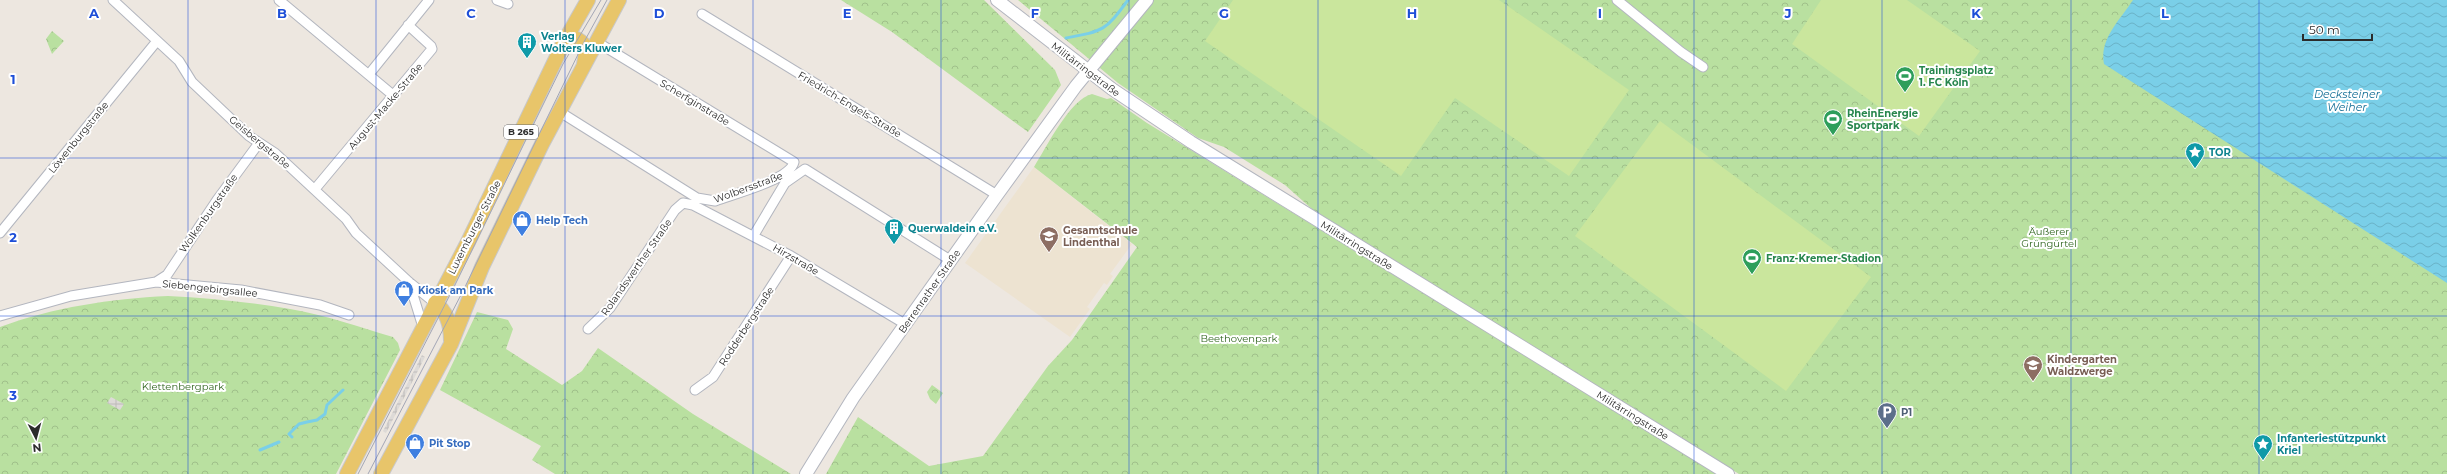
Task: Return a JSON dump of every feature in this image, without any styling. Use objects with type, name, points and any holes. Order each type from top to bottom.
[{"type":"main road","name":"Luxemburger Straße","points":[[347,474],[422,327],[439,305],[564,42],[588,0]]},
{"type":"main road","name":"B 265","points":[[381,474],[450,344],[501,228],[619,0]]},
{"type":"main road","name":"Militärringstraße","points":[[997,0],[1088,71],[1191,142],[1728,474]]},
{"type":"main road","name":"Berrenrather Straße","points":[[806,474],[853,398],[950,260],[1088,71],[1147,0]]},
{"type":"main road","points":[[564,42],[577,39],[584,42],[586,48],[583,70]]},
{"type":"main road","points":[[439,305],[459,307],[469,300]]},
{"type":"main road","points":[[439,305],[449,326],[450,344]]},
{"type":"street","name":"Geisbergstraße","points":[[113,0],[179,61],[192,82],[258,143],[274,153],[346,218],[356,233],[409,282],[439,305]]},
{"type":"street","points":[[279,0],[370,73],[394,96]]},
{"type":"street","points":[[370,73],[429,0]]},
{"type":"street","points":[[497,0],[508,4]]},
{"type":"street","points":[[1617,0],[1681,52],[1703,67]]},
{"type":"street","name":"Friedrich-Engels-Straße","points":[[702,14],[997,195]]},
{"type":"street","name":"August-Macke-Straße","points":[[315,190],[432,49],[431,46],[408,25]]},
{"type":"street","name":"Löwenburgstraße","points":[[0,233],[156,41]]},
{"type":"street","name":"Scherfginstraße","points":[[597,42],[794,162]]},
{"type":"street","name":"Wolbersstraße","points":[[560,112],[697,198],[715,201],[780,177],[791,170],[794,162]]},
{"type":"street","name":"Wolkenburgstraße","points":[[156,282],[167,275],[217,200],[258,143]]},
{"type":"street","name":"Wolbersstraße","points":[[754,235],[785,183],[805,169],[950,260]]},
{"type":"street","name":"Hirzstraße","points":[[683,203],[693,205],[754,235],[905,324]]},
{"type":"street","name":"Rolandswerther Straße","points":[[588,329],[610,308],[675,210],[683,203]]},
{"type":"street","name":"Rodderbergstraße","points":[[695,390],[713,377],[791,256]]},
{"type":"street","name":"Siebengebirgsallee","points":[[0,316],[71,296],[156,282],[241,290],[320,305],[349,314]]},
{"type":"street","points":[[409,282],[422,327]]},
{"type":"shaded area","name":"Gesamtschule Lindenthal","points":[[1034,167],[1132,244],[1110,274],[1113,276],[1107,285],[1104,283],[1087,307],[1090,309],[1070,337],[965,263]]},
{"type":"shaded area","points":[[422,355],[425,357],[386,433],[383,431]]},
{"type":"shaded area","points":[[111,397],[124,404],[120,410],[107,403]]},
{"type":"green space","points":[[841,0],[984,0],[1055,70],[1061,85],[1028,132],[892,32]]},
{"type":"green space","name":"Äußerer Grüngürtel","points":[[1018,0],[2447,0],[2447,474],[1739,474],[1313,210],[1285,185],[1224,147],[1198,138],[1118,83]]},
{"type":"green space","points":[[1233,0],[1499,0],[1629,90],[1569,176],[1455,98],[1401,176],[1205,41]]},
{"type":"green space","name":"Trainingsplatz 1. FC Köln","points":[[1821,0],[1907,0],[1980,51],[1919,136],[1792,44]]},
{"type":"green space","points":[[52,31],[64,41],[52,54],[46,39]]},
{"type":"green space","name":"Beethovenpark","points":[[1092,94],[1107,99],[1111,98],[1147,123],[1717,474],[826,474],[858,417],[929,466],[983,456],[1048,366],[1072,340],[1137,247],[1034,167],[1067,114],[1075,105]]},
{"type":"green space","name":"Franz-Kremer-Stadion","points":[[1660,121],[1871,277],[1786,391],[1575,236]]},
{"type":"green space","name":"Klettenbergpark","points":[[168,296],[259,304],[290,309],[329,318],[393,337],[398,343],[400,350],[336,474],[0,474],[0,327],[41,314],[82,305],[125,299]]},
{"type":"green space","points":[[477,312],[508,320],[513,329],[506,349],[562,385],[582,371],[598,348],[693,414],[791,474],[555,474],[532,460],[541,446],[440,390]]},
{"type":"green space","points":[[932,385],[943,393],[936,404],[930,399],[927,392]]},
{"type":"water","name":"Decksteiner Weiher","points":[[2133,0],[2447,0],[2447,283],[2104,64],[2103,55],[2108,38],[2117,22]]},
{"type":"waterway","points":[[1066,38],[1103,28],[1114,18],[1128,0]]},
{"type":"waterway","points":[[307,422],[317,420],[325,414],[327,405],[343,390]]},
{"type":"waterway","points":[[292,437],[289,434],[299,424],[307,422]]},
{"type":"waterway","points":[[260,450],[279,442]]},
{"type":"tram line","points":[[358,474],[454,287],[563,64],[601,0]]},
{"type":"tram line","points":[[368,474],[463,291],[584,42],[607,0]]},
{"type":"place","name":"Verlag Wolters Kluwer","points":[[527,59]]},
{"type":"place","name":"Trainingsplatz 1. FC Köln","points":[[1905,93]]},
{"type":"place","name":"RheinEnergie Sportpark","points":[[1833,136]]},
{"type":"place","name":"TOR","points":[[2195,169]]},
{"type":"place","name":"Help Tech","points":[[522,237]]},
{"type":"place","name":"Querwaldein e.V.","points":[[894,245]]},
{"type":"place","name":"Gesamtschule Lindenthal","points":[[1049,253]]},
{"type":"place","name":"Franz-Kremer-Stadion","points":[[1752,275]]},
{"type":"place","name":"Kiosk am Park","points":[[404,307]]},
{"type":"place","name":"Kindergarten Waldzwerge","points":[[2033,382]]},
{"type":"place","name":"P1","points":[[1887,429]]},
{"type":"place","name":"Pit Stop","points":[[415,460]]},
{"type":"place","name":"Infanteriestützpunkt Kriel","points":[[2263,461]]}]
